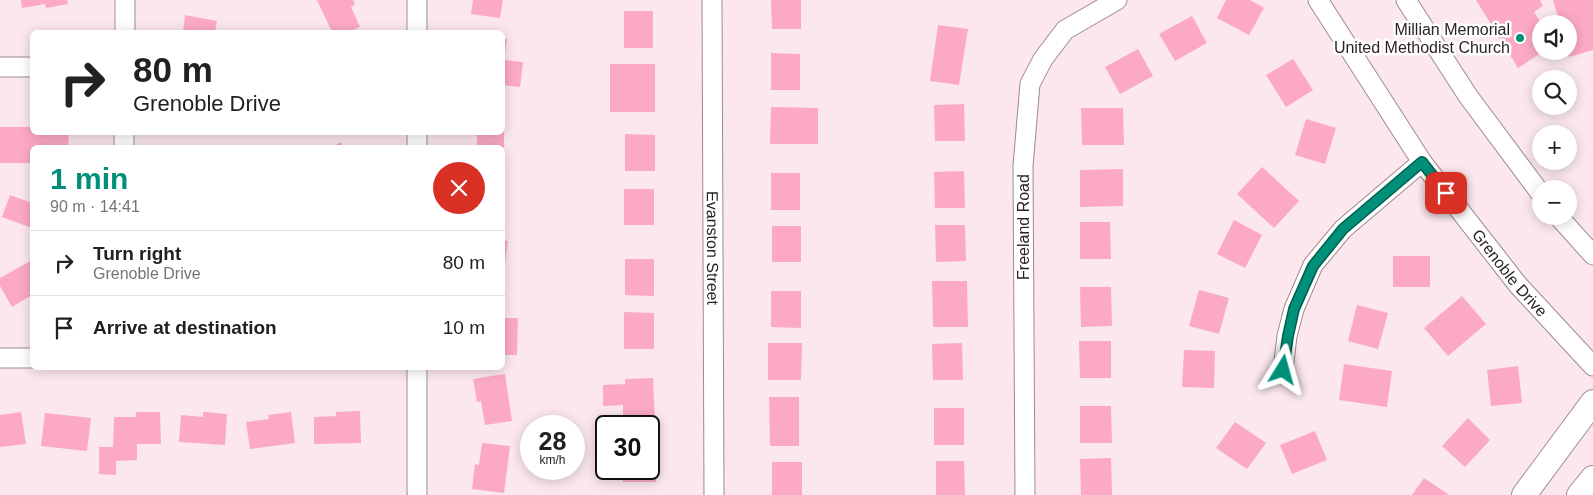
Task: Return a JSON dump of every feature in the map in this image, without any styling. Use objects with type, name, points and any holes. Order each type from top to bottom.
[{"type":"street","points":[[125,0],[125,30]]},
{"type":"street","points":[[416,0],[417,30]]},
{"type":"street","name":"Evanston Street","points":[[712,0],[714,495]]},
{"type":"street","name":"Freeland Road","points":[[1025,495],[1023,166],[1030,84],[1043,59],[1065,30],[1117,0]]},
{"type":"street","name":"Grenoble Drive","points":[[1318,0],[1422,162],[1518,285],[1593,366]]},
{"type":"street","points":[[1406,0],[1468,96],[1532,182]]},
{"type":"street","points":[[0,68],[30,67]]},
{"type":"street","points":[[1283,370],[1294,309],[1313,266],[1343,229],[1422,162]]},
{"type":"street","points":[[1566,225],[1593,255]]},
{"type":"street","points":[[0,358],[30,358]]},
{"type":"street","points":[[417,370],[417,492]]},
{"type":"street","points":[[1524,495],[1593,402]]},
{"type":"street","points":[[1579,495],[1593,478]]},
{"type":"building","points":[[21,0],[67,0],[68,4],[46,8],[45,4],[22,8]]},
{"type":"building","points":[[317,0],[353,0],[355,4],[351,7],[360,27],[353,30],[331,30]]},
{"type":"building","points":[[473,0],[503,0],[500,18],[471,14]]},
{"type":"building","points":[[771,0],[801,0],[801,29],[772,29]]},
{"type":"building","points":[[1226,0],[1250,0],[1264,8],[1249,35],[1217,18]]},
{"type":"building","name":"Millian Memorial United Methodist Church","points":[[1476,0],[1540,0],[1543,6],[1534,12],[1536,15],[1532,15],[1532,59],[1518,68]]},
{"type":"building","name":"Millian Memorial United Methodist Church","points":[[1553,0],[1593,0],[1593,50],[1577,55],[1577,15],[1557,15]]},
{"type":"building","points":[[624,11],[653,11],[653,48],[624,48]]},
{"type":"building","points":[[185,15],[217,21],[215,30],[183,30]]},
{"type":"building","points":[[1192,16],[1207,43],[1175,61],[1159,34]]},
{"type":"building","points":[[938,25],[968,29],[959,85],[930,81]]},
{"type":"building","points":[[1138,49],[1153,76],[1120,94],[1105,67]]},
{"type":"building","points":[[771,53],[800,54],[800,90],[771,90]]},
{"type":"building","points":[[1293,59],[1313,90],[1286,107],[1266,75]]},
{"type":"building","points":[[505,60],[523,62],[520,87],[505,85]]},
{"type":"building","points":[[610,64],[655,64],[655,112],[610,112]]},
{"type":"building","points":[[964,104],[965,141],[935,141],[934,105]]},
{"type":"building","points":[[771,107],[818,108],[818,144],[770,144]]},
{"type":"building","points":[[1081,108],[1123,108],[1124,145],[1082,145]]},
{"type":"building","points":[[1306,119],[1336,128],[1325,164],[1295,155]]},
{"type":"building","points":[[0,127],[30,127],[30,135],[69,135],[68,145],[30,145],[30,163],[0,163]]},
{"type":"building","points":[[625,134],[655,135],[655,171],[625,171]]},
{"type":"building","points":[[477,135],[504,135],[504,145],[477,145]]},
{"type":"building","points":[[1262,167],[1299,201],[1274,228],[1237,194]]},
{"type":"building","points":[[1123,169],[1123,206],[1080,207],[1080,170]]},
{"type":"building","points":[[964,171],[965,208],[935,208],[934,172]]},
{"type":"building","points":[[771,173],[800,173],[800,210],[771,210]]},
{"type":"building","points":[[624,189],[654,189],[654,225],[624,225]]},
{"type":"building","points":[[10,195],[30,202],[30,227],[2,217]]},
{"type":"building","points":[[1234,220],[1262,235],[1245,268],[1217,254]]},
{"type":"building","points":[[1080,222],[1110,222],[1111,259],[1080,259]]},
{"type":"building","points":[[935,225],[965,225],[966,261],[936,262]]},
{"type":"building","points":[[772,226],[801,226],[801,262],[772,262]]},
{"type":"building","points":[[505,240],[508,241],[505,263]]},
{"type":"building","points":[[1393,256],[1430,256],[1430,287],[1393,287]]},
{"type":"building","points":[[625,259],[654,259],[654,296],[625,295]]},
{"type":"building","points":[[30,261],[30,296],[12,307],[0,286],[0,278]]},
{"type":"building","points":[[932,281],[967,281],[968,327],[933,327]]},
{"type":"building","points":[[1080,287],[1111,287],[1112,326],[1081,327]]},
{"type":"building","points":[[1199,290],[1229,298],[1219,334],[1189,326]]},
{"type":"building","points":[[771,291],[801,291],[801,328],[771,327]]},
{"type":"building","points":[[1462,296],[1486,324],[1448,356],[1424,328]]},
{"type":"building","points":[[1357,305],[1388,313],[1378,349],[1348,341]]},
{"type":"building","points":[[624,312],[654,313],[654,349],[624,349]]},
{"type":"building","points":[[505,318],[518,318],[517,355],[505,355]]},
{"type":"building","points":[[1079,341],[1111,341],[1111,378],[1080,378]]},
{"type":"building","points":[[768,343],[802,343],[801,380],[768,380]]},
{"type":"building","points":[[962,343],[963,380],[933,380],[932,344]]},
{"type":"building","points":[[1184,350],[1215,351],[1214,388],[1182,387]]},
{"type":"building","points":[[1344,364],[1392,371],[1387,407],[1339,400]]},
{"type":"building","points":[[1518,366],[1522,403],[1491,406],[1487,370]]},
{"type":"building","points":[[505,374],[512,421],[485,425],[481,401],[477,402],[473,379]]},
{"type":"building","points":[[653,378],[655,415],[623,415],[623,405],[603,406],[603,385],[625,384],[625,379]]},
{"type":"building","points":[[769,397],[799,397],[799,446],[770,446]]},
{"type":"building","points":[[1080,406],[1111,406],[1112,443],[1080,443]]},
{"type":"building","points":[[934,408],[964,408],[964,445],[934,445]]},
{"type":"building","points":[[360,411],[361,443],[314,444],[314,417],[336,416],[336,412]]},
{"type":"building","points":[[21,412],[26,444],[0,447],[0,415]]},
{"type":"building","points":[[136,412],[160,412],[161,444],[137,444],[137,460],[116,461],[116,475],[99,474],[99,447],[113,447],[114,417],[136,417]]},
{"type":"building","points":[[203,412],[227,414],[225,445],[179,442],[181,415],[203,417]]},
{"type":"building","points":[[291,412],[295,443],[250,449],[246,422],[269,419],[268,415]]},
{"type":"building","points":[[45,413],[91,418],[87,451],[41,446]]},
{"type":"building","points":[[1468,418],[1490,440],[1465,467],[1442,446]]},
{"type":"building","points":[[1235,422],[1266,443],[1247,469],[1216,448]]},
{"type":"building","points":[[1315,431],[1327,460],[1292,474],[1280,445]]},
{"type":"building","points":[[482,443],[510,446],[504,493],[472,489],[475,464],[479,465]]},
{"type":"building","points":[[1111,458],[1112,495],[1081,495],[1080,459]]},
{"type":"building","points":[[936,461],[964,461],[965,495],[936,495]]},
{"type":"building","points":[[772,462],[802,462],[802,495],[772,495]]},
{"type":"building","points":[[1424,478],[1449,495],[1412,495]]},
{"type":"building","points":[[623,480],[656,480],[656,482],[623,482]]},
{"type":"place","name":"Millian Memorial United Methodist Church","points":[[1520,38]]},
{"type":"route","points":[[1283,370],[1294,309],[1313,266],[1343,229],[1422,162],[1446,193]]}]
